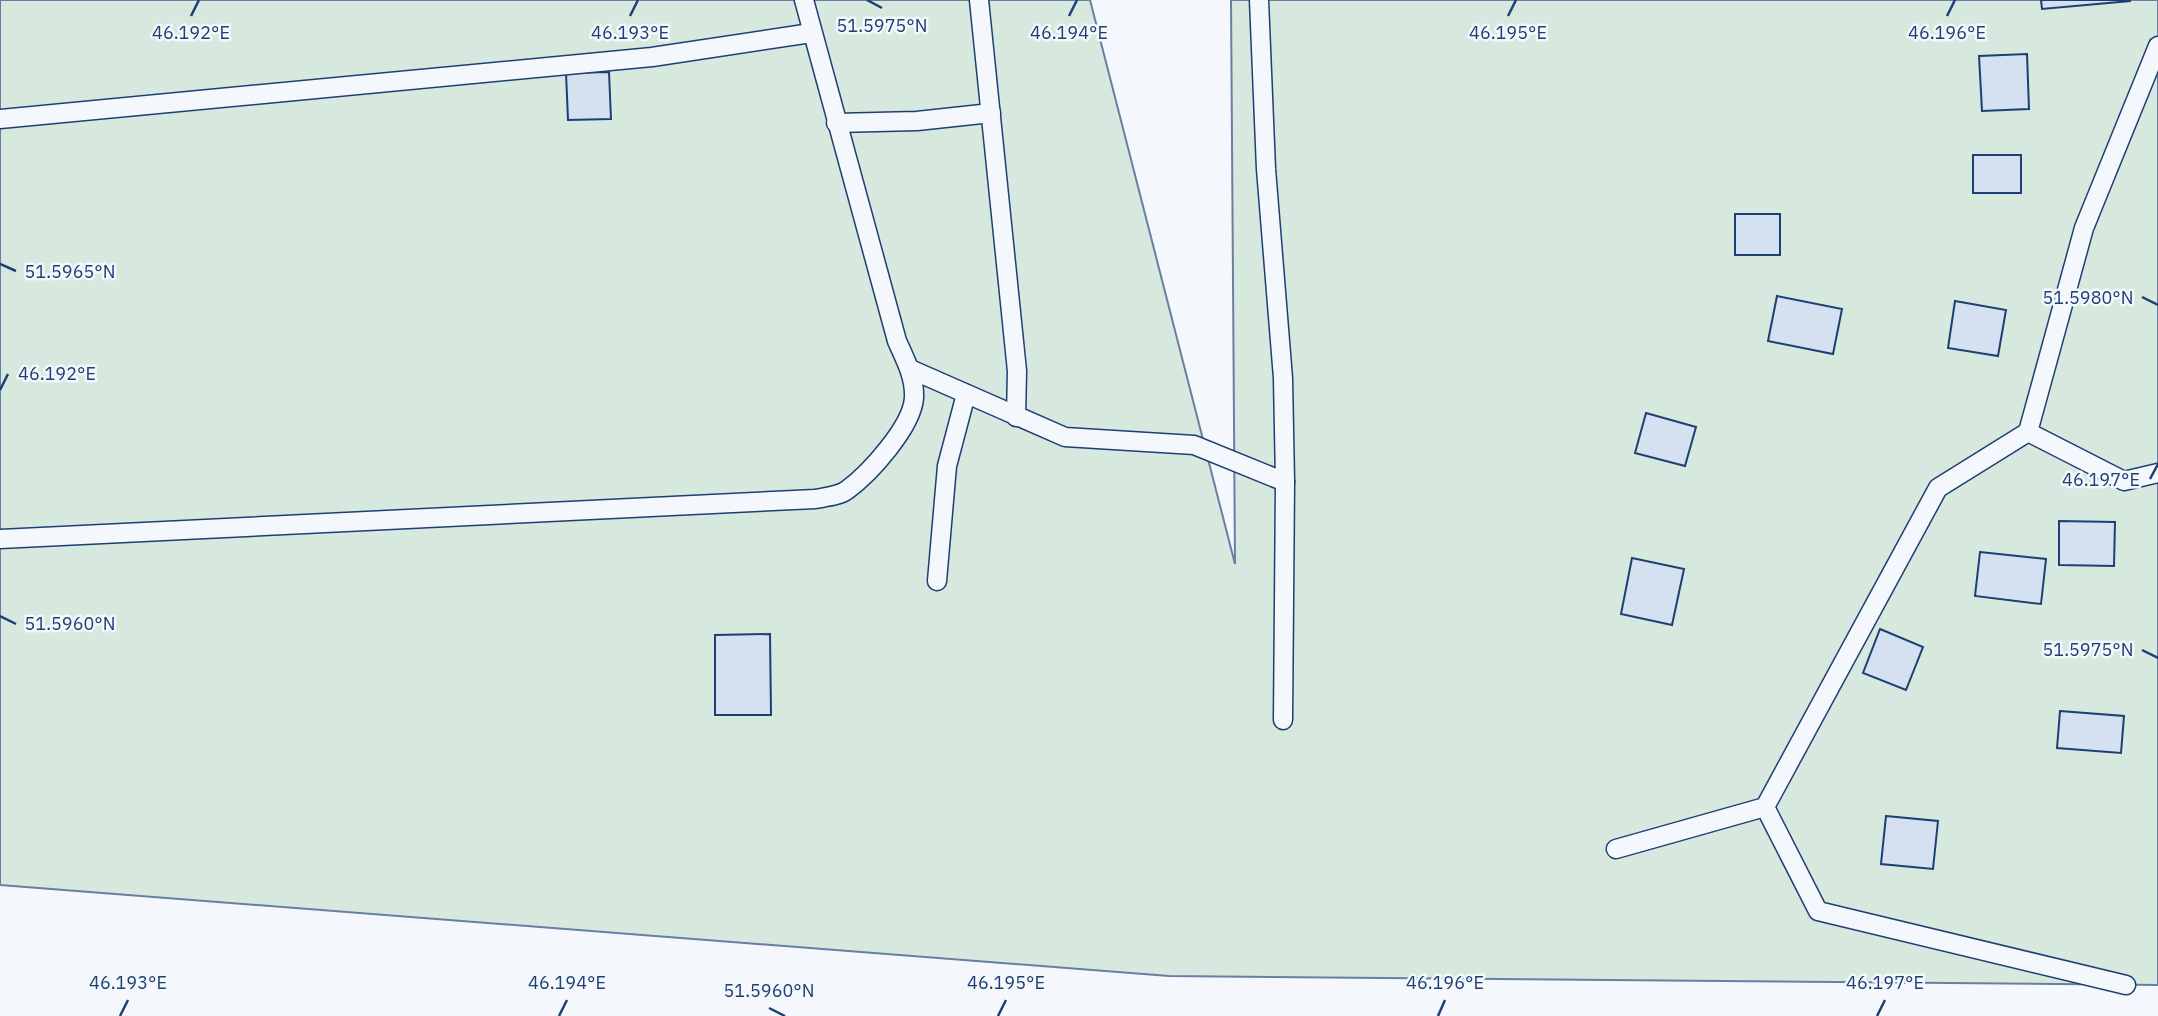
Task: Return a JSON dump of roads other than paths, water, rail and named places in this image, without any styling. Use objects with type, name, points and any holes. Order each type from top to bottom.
[{"type":"lane","points":[[0,539],[815,499],[845,492],[877,463],[905,422],[914,401],[910,369],[897,341],[835,123],[804,0]]},
{"type":"lane","points":[[979,0],[1017,371],[1016,417]]},
{"type":"lane","points":[[1259,0],[1266,169],[1283,379],[1283,720]]},
{"type":"lane","points":[[0,118],[652,57],[811,33]]},
{"type":"lane","points":[[1616,849],[1765,807],[1938,488],[2028,432],[2084,228],[2158,46]]},
{"type":"lane","points":[[835,123],[917,121],[991,113]]},
{"type":"lane","points":[[910,369],[1065,437],[1194,444],[1285,482]]},
{"type":"lane","points":[[937,581],[947,466],[967,394]]},
{"type":"lane","points":[[2028,432],[2124,481],[2158,473]]},
{"type":"lane","points":[[1765,807],[1818,911],[2126,985]]}]
